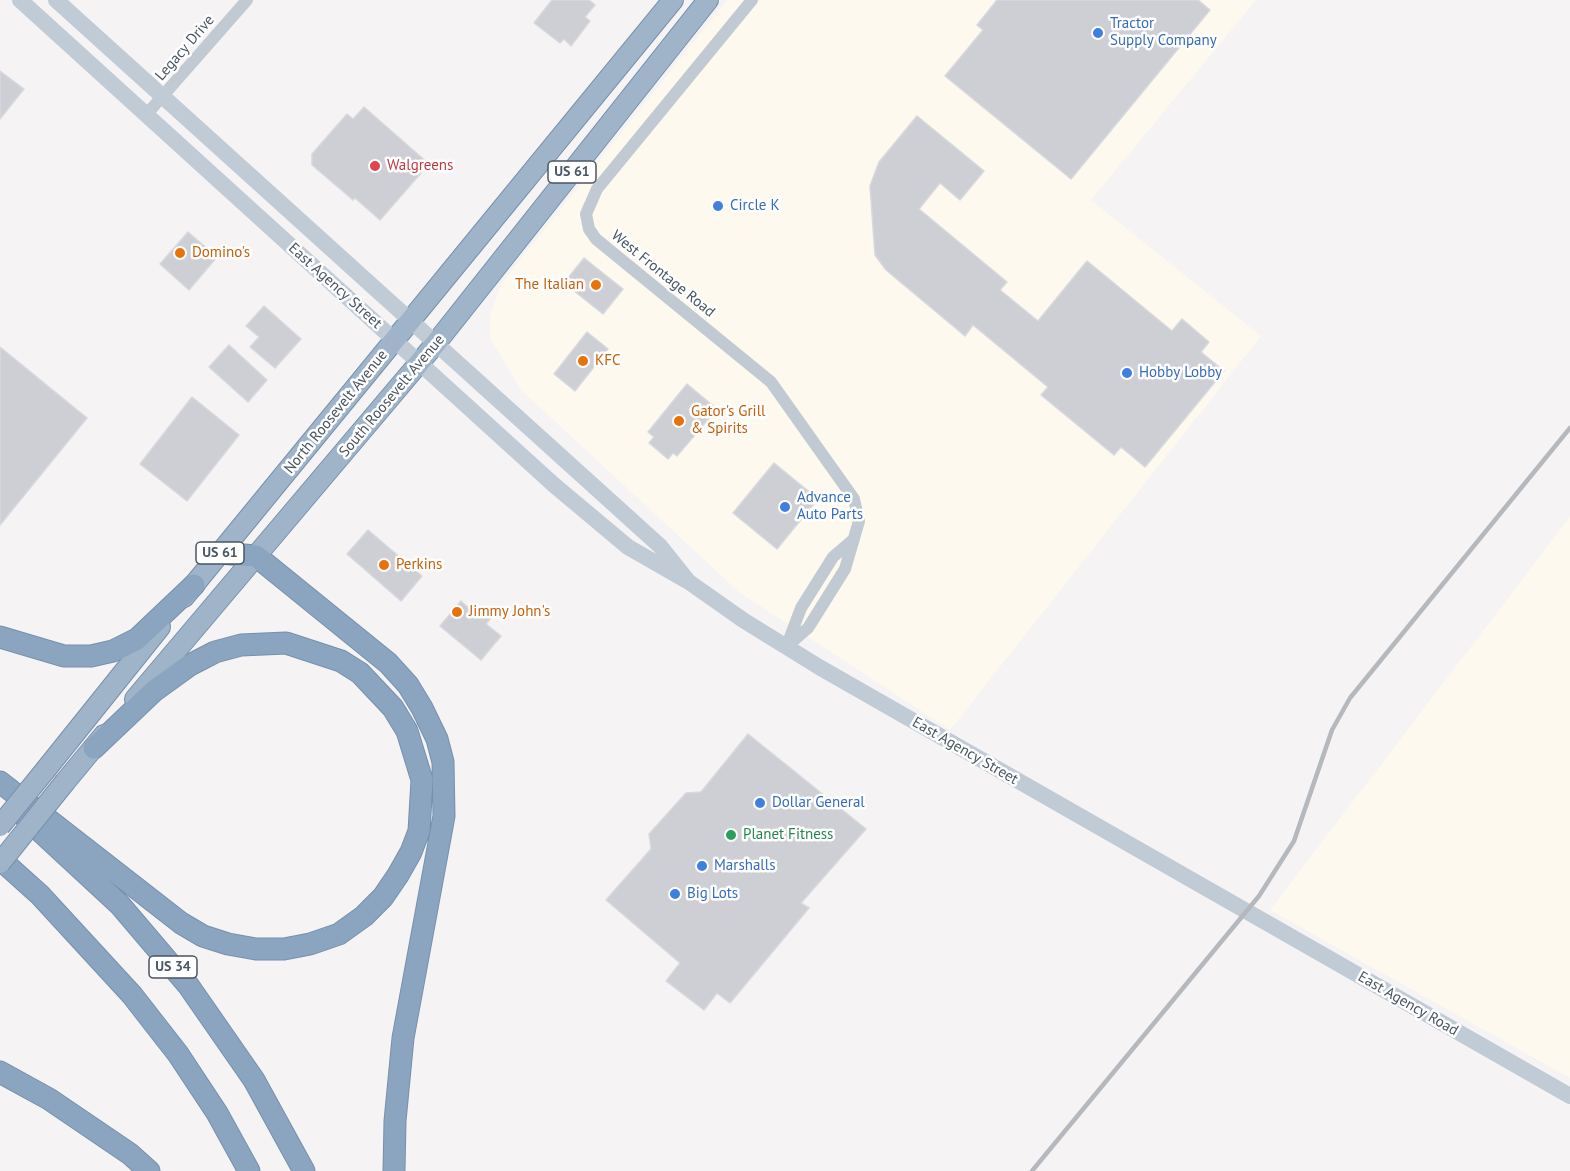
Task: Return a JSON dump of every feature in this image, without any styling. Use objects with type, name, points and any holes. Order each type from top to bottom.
[{"type":"highway","name":"North Roosevelt Avenue","points":[[0,826],[219,553],[673,0]]},
{"type":"highway","name":"South Roosevelt Avenue","points":[[0,861],[420,363],[708,0]]},
{"type":"highway","points":[[219,553],[256,556],[388,663],[408,685],[422,708],[436,739],[443,762],[444,816],[403,1038],[395,1121],[394,1171]]},
{"type":"highway","points":[[0,637],[64,656],[91,656],[113,651],[137,639],[194,585]]},
{"type":"highway","points":[[0,782],[182,923],[203,936],[228,945],[256,949],[284,949],[310,944],[339,934],[364,916],[383,897],[398,875],[411,852],[419,831],[422,780],[407,731],[393,708],[360,673],[341,661],[286,643],[240,645],[215,652],[190,665],[154,691],[94,748]]},
{"type":"highway","name":"US 34","points":[[0,798],[81,867],[154,942],[188,985],[254,1080],[304,1171]]},
{"type":"highway","points":[[0,861],[40,895],[132,995],[178,1054],[217,1113],[249,1171]]},
{"type":"highway","points":[[0,1072],[50,1099],[130,1154],[148,1171]]},
{"type":"main road","name":"East Agency Street","points":[[20,0],[612,535],[656,565],[689,582],[786,647],[1247,912]]},
{"type":"main road","name":"East Agency Street","points":[[56,0],[660,546],[689,582]]},
{"type":"main road","name":"East Agency Road","points":[[1247,912],[1570,1096]]},
{"type":"street","name":"Legacy Drive","points":[[146,115],[247,0]]},
{"type":"street","name":"West Frontage Road","points":[[752,0],[597,189],[588,206],[587,221],[596,239],[760,372],[782,395],[854,500],[859,522],[854,539],[842,547],[827,566],[801,608],[786,647]]},
{"type":"shaded area","points":[[727,0],[1256,0],[1091,200],[1261,336],[950,730],[739,592],[521,390],[490,338],[490,315],[501,284]]},
{"type":"shaded area","points":[[1570,517],[1570,1078],[1270,910]]},
{"type":"building","points":[[552,0],[589,0],[595,5],[585,17],[590,21],[571,46],[564,39],[560,43],[534,23]]},
{"type":"building","points":[[997,0],[1198,0],[1210,10],[1071,179],[945,76],[983,30],[977,25]]},
{"type":"building","points":[[0,71],[24,89],[0,119]]},
{"type":"building","points":[[364,107],[429,164],[380,220],[312,165],[312,154],[347,114],[353,119]]},
{"type":"building","points":[[917,116],[984,171],[960,200],[940,183],[919,209],[1007,282],[1000,290],[1038,321],[1087,261],[1172,331],[1182,319],[1209,342],[1201,352],[1224,371],[1145,467],[1121,447],[1114,455],[1041,395],[1048,387],[973,325],[965,336],[886,270],[875,255],[870,186],[879,162]]},
{"type":"building","points":[[188,232],[217,257],[189,290],[160,264]]},
{"type":"building","points":[[584,258],[623,289],[603,314],[564,283]]},
{"type":"building","points":[[264,306],[301,339],[275,368],[250,347],[259,337],[246,326]]},
{"type":"building","points":[[587,332],[608,349],[575,391],[554,374]]},
{"type":"building","points":[[229,345],[267,380],[248,402],[209,367]]},
{"type":"building","points":[[0,347],[87,418],[0,525]]},
{"type":"building","points":[[687,384],[717,409],[677,456],[673,453],[668,459],[649,443],[654,437],[648,432]]},
{"type":"building","points":[[192,397],[239,435],[187,501],[140,464]]},
{"type":"building","points":[[774,463],[818,499],[777,549],[733,513]]},
{"type":"building","name":"Perkins","points":[[368,530],[422,576],[401,601],[347,554]]},
{"type":"building","points":[[461,601],[473,612],[477,607],[491,618],[486,624],[501,636],[481,660],[440,626]]},
{"type":"building","points":[[748,734],[866,829],[801,903],[809,908],[730,1003],[717,993],[704,1010],[666,981],[680,963],[606,900],[651,849],[649,834],[686,793],[701,792]]},
{"type":"railway","points":[[1032,1171],[1259,896],[1294,841],[1332,730],[1350,698],[1570,428]]},
{"type":"place","name":"Tractor Supply Company","points":[[1098,33]]},
{"type":"place","name":"Walgreens","points":[[375,166]]},
{"type":"place","name":"Circle K","points":[[718,206]]},
{"type":"place","name":"Domino's","points":[[180,253]]},
{"type":"place","name":"The Italian","points":[[596,285]]},
{"type":"place","name":"KFC","points":[[583,361]]},
{"type":"place","name":"Hobby Lobby","points":[[1127,373]]},
{"type":"place","name":"Gator's Grill & Spirits","points":[[679,421]]},
{"type":"place","name":"Advance Auto Parts","points":[[785,507]]},
{"type":"place","name":"Perkins","points":[[384,565]]},
{"type":"place","name":"Jimmy John's","points":[[457,612]]},
{"type":"place","name":"Dollar General","points":[[760,803]]},
{"type":"place","name":"Planet Fitness","points":[[731,835]]},
{"type":"place","name":"Marshalls","points":[[702,866]]},
{"type":"place","name":"Big Lots","points":[[675,894]]}]
